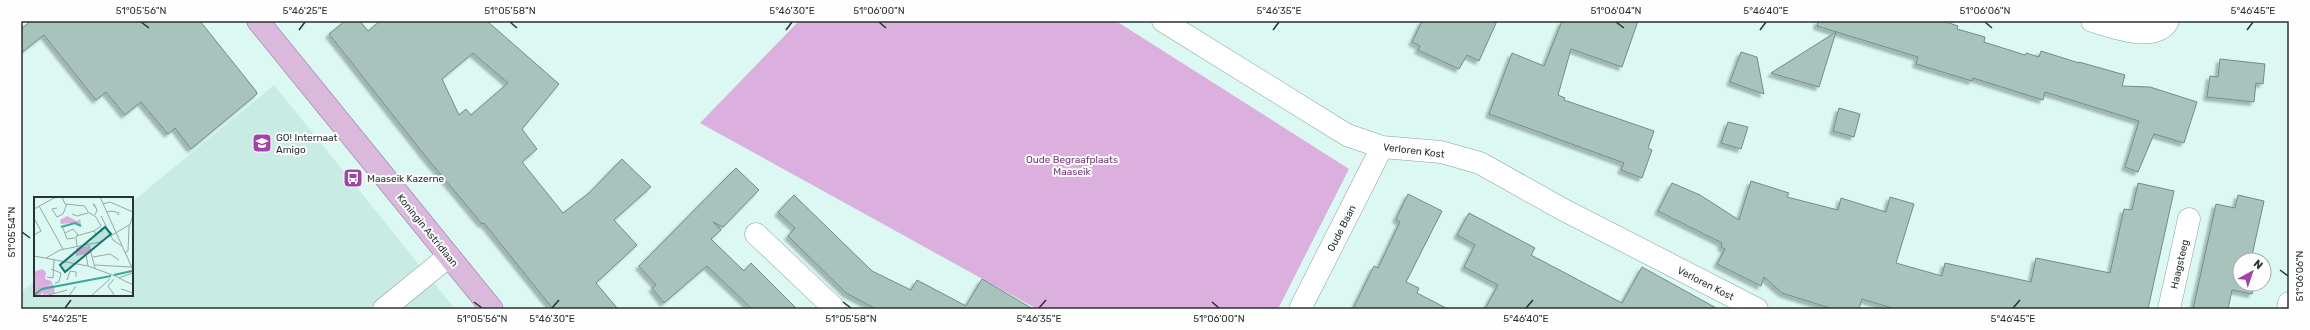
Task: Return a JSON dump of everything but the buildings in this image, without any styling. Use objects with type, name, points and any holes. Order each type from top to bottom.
[{"type":"main road","name":"Koningin Astridlaan","points":[[258,21],[492,309]]},
{"type":"street","name":"Verloren Kost","points":[[1164,21],[1347,135],[1382,147],[1441,152],[1480,164],[1562,209],[1757,309]]},
{"type":"street","points":[[2092,21],[2131,32],[2153,31],[2168,21]]},
{"type":"street","name":"Oude Baan","points":[[1300,309],[1382,147]]},
{"type":"street","name":"Haagsteeg","points":[[2169,309],[2189,219]]},
{"type":"street","points":[[756,234],[835,309]]},
{"type":"street","points":[[384,309],[449,256]]},
{"type":"street","points":[[2288,309],[2289,303]]},
{"type":"shaded area","name":"GO! Internaat Amigo","points":[[274,85],[455,309],[21,309],[21,292],[34,282],[34,296],[133,296],[133,201]]},
{"type":"green space","name":"Oude Begraafplaats Maaseik","points":[[799,21],[1116,21],[1349,169],[1278,309],[1037,309],[700,123]]},
{"type":"place","name":"GO! Internaat Amigo","points":[[262,143]]},
{"type":"place","name":"Maaseik Kazerne","points":[[353,178]]}]
